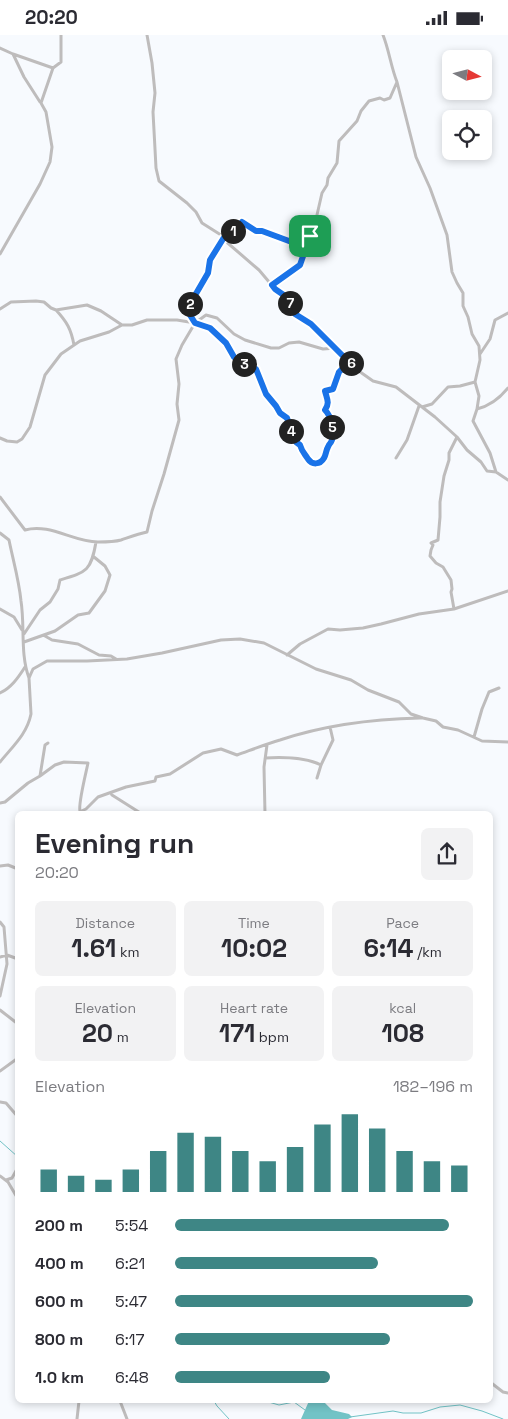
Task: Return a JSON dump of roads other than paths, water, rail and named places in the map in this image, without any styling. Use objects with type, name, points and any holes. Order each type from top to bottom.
[{"type":"street","points":[[40,103],[53,69],[61,61],[61,35]]},
{"type":"street","points":[[147,35],[155,93],[153,112],[156,168],[160,181],[187,203],[196,212],[202,223],[221,235],[223,239],[259,270],[275,289],[288,298],[295,314],[311,324],[353,366],[373,381],[396,387],[435,417],[457,437],[487,471],[496,472],[508,480]]},
{"type":"street","points":[[383,35],[397,81],[416,157],[430,188],[447,235],[452,272],[463,293],[463,306],[472,334],[479,346],[480,360],[475,382],[479,396],[473,421],[490,453],[496,472]]},
{"type":"street","points":[[0,48],[53,69]]},
{"type":"street","points":[[0,254],[2,246],[40,184],[50,162],[52,147],[46,112],[12,54]]},
{"type":"street","points":[[272,285],[300,265],[314,228],[322,193],[337,163],[339,141],[357,121],[360,111],[369,101],[390,98],[397,81]]},
{"type":"street","points":[[195,323],[190,315],[190,304],[208,273],[210,260],[223,239],[229,232],[238,229],[242,222],[256,231],[262,231],[289,241],[302,240],[310,236]]},
{"type":"street","points":[[0,309],[11,302],[44,302],[56,310],[66,321],[71,331],[74,345]]},
{"type":"street","points":[[56,310],[87,305],[102,311],[122,325]]},
{"type":"street","points":[[480,355],[490,339],[495,320],[508,313]]},
{"type":"street","points":[[0,497],[25,530],[35,527],[96,542],[120,541],[147,532],[179,420],[177,404],[179,384],[176,359],[195,323],[206,315],[216,318],[234,335],[272,348],[279,348],[289,343],[299,342],[323,349],[337,348]]},
{"type":"street","points":[[0,438],[18,442],[22,439],[30,427],[45,375],[61,354],[80,341],[109,332],[122,325],[132,325],[147,320],[177,320],[210,328],[226,343],[234,357],[244,365],[256,369],[266,394],[280,413],[287,418],[291,431],[302,452],[310,462],[316,464],[325,457],[332,441],[331,421],[329,414],[325,410],[328,406],[328,400],[325,391],[333,389],[339,372],[344,367],[353,366]]},
{"type":"street","points":[[421,406],[432,404],[448,387],[475,382]]},
{"type":"street","points":[[477,409],[488,407],[504,394],[508,388]]},
{"type":"street","points":[[396,458],[407,440],[421,406]]},
{"type":"street","points":[[454,609],[451,580],[443,567],[430,556],[433,545],[431,543],[438,540],[440,501],[449,453],[457,437]]},
{"type":"street","points":[[0,533],[9,540],[22,601],[25,667],[29,678],[31,714],[22,737],[0,762]]},
{"type":"street","points":[[23,633],[40,610],[50,602],[58,589],[60,580],[84,572],[94,557],[96,542]]},
{"type":"street","points":[[24,642],[55,631],[78,615],[90,613],[104,591],[110,575],[105,566],[94,557]]},
{"type":"street","points":[[287,655],[300,644],[328,629],[363,628],[419,614],[454,609],[508,591]]},
{"type":"street","points":[[0,609],[14,617],[23,633]]},
{"type":"street","points":[[44,635],[52,640],[78,644],[99,655],[111,656],[117,659]]},
{"type":"street","points":[[29,678],[33,669],[47,661],[117,659],[240,639],[264,643],[316,669],[351,680],[368,690],[399,702],[411,714],[436,721],[443,727],[458,730],[482,741],[508,742]]},
{"type":"street","points":[[0,693],[7,690],[25,667]]},
{"type":"street","points":[[474,737],[488,693],[499,688]]},
{"type":"street","points":[[0,803],[5,802],[28,783],[55,765],[64,762],[88,763],[79,806],[80,811],[86,809],[98,797],[126,787],[155,781],[156,777],[170,774],[203,753],[221,749],[237,755],[280,740],[330,727],[377,720],[423,718]]},
{"type":"street","points":[[317,778],[333,739],[330,727]]},
{"type":"street","points":[[40,776],[42,754],[45,745],[48,743]]},
{"type":"street","points":[[265,811],[264,767],[267,745]]},
{"type":"street","points":[[265,759],[286,758],[321,765]]},
{"type":"street","points":[[111,793],[137,811]]},
{"type":"street","points":[[0,866],[8,865],[15,868]]},
{"type":"street","points":[[0,922],[4,927],[7,955],[3,988],[0,996]]},
{"type":"street","points":[[0,957],[7,955],[15,958]]},
{"type":"street","points":[[0,1010],[15,1022]]},
{"type":"street","points":[[0,1071],[15,1060]]},
{"type":"street","points":[[0,1102],[6,1103],[15,1114]]},
{"type":"street","points":[[5,1180],[12,1178],[15,1173]]},
{"type":"street","points":[[0,1177],[8,1183],[15,1194]]},
{"type":"street","points":[[493,1384],[502,1392],[508,1393]]},
{"type":"street","points":[[77,1419],[79,1403]]},
{"type":"street","points":[[121,1403],[126,1419]]},
{"type":"water","points":[[308,1403],[325,1403],[332,1410],[349,1414],[352,1417],[348,1419],[301,1419]]},
{"type":"waterway","points":[[0,1141],[15,1154]]},
{"type":"waterway","points":[[215,1403],[229,1419]]},
{"type":"waterway","points":[[272,1403],[279,1405],[289,1403]]},
{"type":"waterway","points":[[295,1403],[305,1410]]},
{"type":"waterway","points":[[350,1417],[393,1411],[421,1413],[440,1407],[460,1405],[503,1419]]}]
